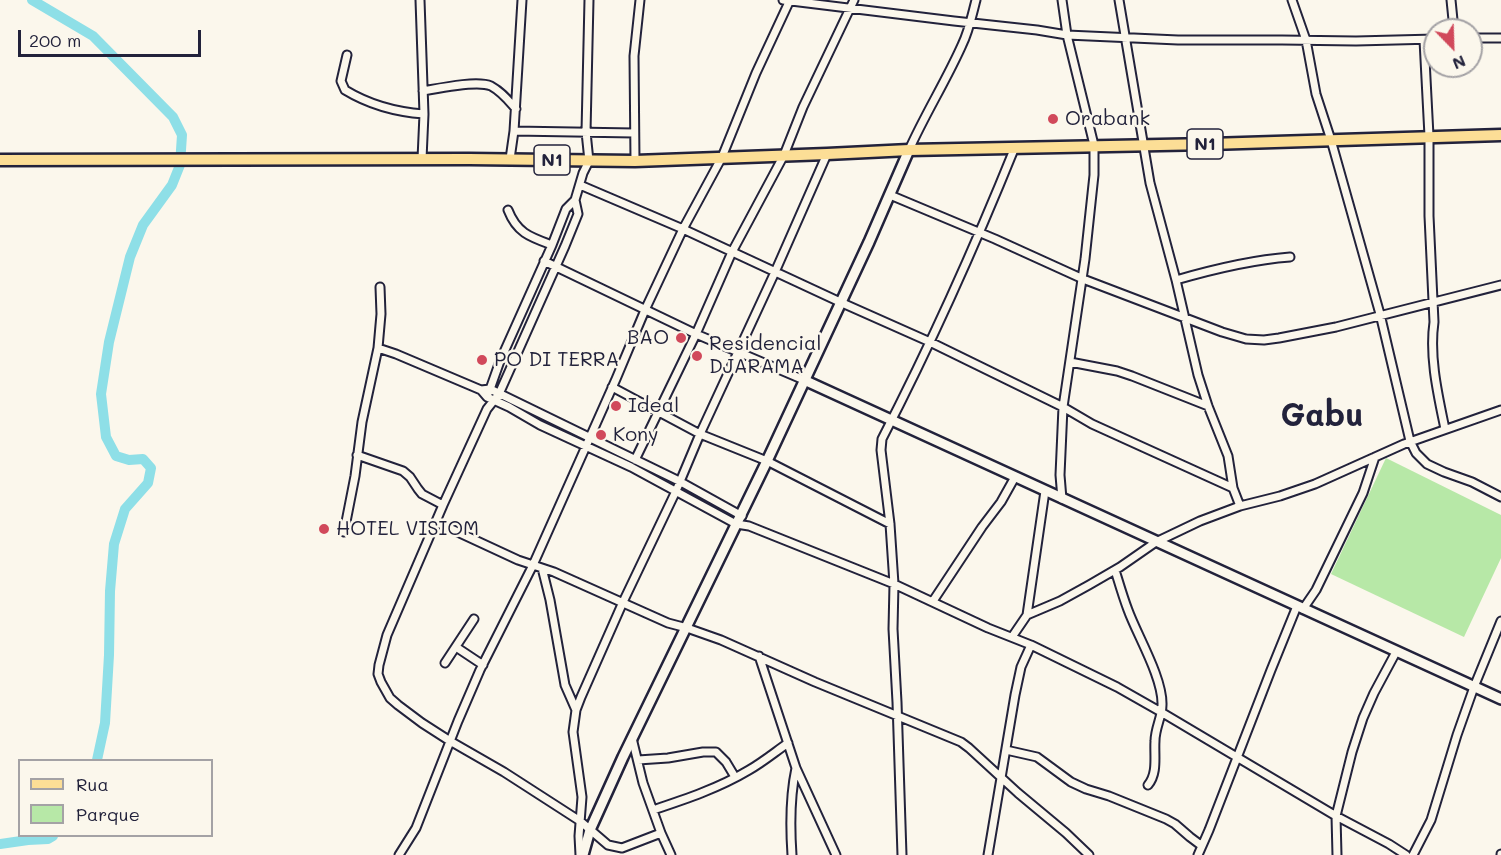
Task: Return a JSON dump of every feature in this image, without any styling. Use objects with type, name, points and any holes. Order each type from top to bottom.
[{"type":"main road","name":"N1","points":[[0,160],[510,159],[635,161],[909,150],[1501,135]]},
{"type":"main road","points":[[581,855],[590,830],[741,515],[909,150]]},
{"type":"main road","points":[[804,380],[1501,699]]},
{"type":"street","points":[[420,0],[424,114],[422,159]]},
{"type":"street","points":[[510,159],[516,109],[522,0]]},
{"type":"street","points":[[493,395],[500,361],[566,209],[575,200],[589,161],[585,132],[589,0]]},
{"type":"street","points":[[635,161],[633,56],[640,0]]},
{"type":"street","points":[[399,855],[416,828],[483,665],[533,565],[682,228],[722,157],[787,0],[1067,35],[1186,40],[1423,40]]},
{"type":"street","points":[[635,460],[696,334],[732,252],[784,155],[803,106],[854,0]]},
{"type":"street","points":[[909,150],[963,44],[976,0]]},
{"type":"street","points":[[1062,0],[1067,35],[1094,145],[1094,175],[1083,279],[1063,407],[1060,475],[1062,499]]},
{"type":"street","points":[[1119,0],[1150,183],[1198,375],[1228,456],[1233,488],[1240,506]]},
{"type":"street","points":[[1292,0],[1306,40],[1316,94],[1380,314],[1410,441],[1416,453],[1427,464],[1472,482],[1501,497]]},
{"type":"street","points":[[1451,0],[1453,18]]},
{"type":"street","points":[[1483,38],[1501,38]]},
{"type":"street","points":[[347,55],[341,81],[345,90],[372,104],[424,114]]},
{"type":"street","points":[[1426,78],[1434,322],[1433,363],[1444,429]]},
{"type":"street","points":[[423,91],[468,84],[488,85],[502,94],[516,109]]},
{"type":"street","points":[[514,131],[634,133]]},
{"type":"street","points":[[902,855],[893,629],[894,584],[890,524],[881,450],[882,439],[930,342],[994,201],[1015,147]]},
{"type":"street","points":[[581,855],[582,796],[573,732],[576,711],[589,677],[676,491],[827,154]]},
{"type":"street","points":[[580,185],[682,228],[930,342],[1063,407],[1092,424],[1233,488]]},
{"type":"street","points":[[890,195],[1083,279],[1246,339],[1264,340],[1336,327],[1501,285]]},
{"type":"street","points":[[575,200],[578,214],[565,246],[443,505],[387,635],[381,652],[378,674],[390,698],[398,705],[450,741],[504,772],[580,821],[608,845],[622,848],[661,833]]},
{"type":"street","points":[[508,210],[513,222],[519,228],[534,239],[552,245]]},
{"type":"street","points":[[1176,280],[1261,259],[1290,257]]},
{"type":"street","points":[[544,261],[696,334],[804,380]]},
{"type":"street","points":[[344,532],[355,476],[362,422],[378,348],[381,314],[380,287]]},
{"type":"street","points":[[378,348],[589,437],[679,481],[741,515],[749,526]]},
{"type":"street","points":[[1070,362],[1125,373],[1208,406]]},
{"type":"street","points":[[612,387],[700,434],[766,461],[890,524]]},
{"type":"street","points":[[493,395],[540,424],[631,467],[736,524],[749,526],[894,584],[1031,645],[1117,687],[1406,855]]},
{"type":"street","points":[[1027,615],[1060,601],[1115,570],[1156,542],[1200,520],[1315,484],[1410,441],[1501,410]]},
{"type":"street","points":[[357,455],[403,471],[423,494],[443,505]]},
{"type":"street","points":[[1198,855],[1271,670],[1300,608],[1316,590],[1363,493],[1375,457]]},
{"type":"street","points":[[933,602],[1001,502],[1015,477]]},
{"type":"street","points":[[1012,637],[1027,615],[1045,490]]},
{"type":"street","points":[[436,522],[518,560],[554,572],[676,626],[721,640],[897,717],[961,742],[1089,855]]},
{"type":"street","points":[[542,568],[565,685],[576,711]]},
{"type":"street","points":[[1115,570],[1160,688],[1162,705],[1155,731],[1154,773],[1148,785]]},
{"type":"street","points":[[445,663],[474,619]]},
{"type":"street","points":[[1413,855],[1431,820],[1457,735],[1501,621]]},
{"type":"street","points":[[988,855],[1017,682],[1031,645]]},
{"type":"street","points":[[456,647],[483,665]]},
{"type":"street","points":[[1337,855],[1336,816],[1347,771],[1374,693],[1396,652]]},
{"type":"street","points":[[759,656],[796,768],[836,855]]},
{"type":"street","points":[[633,738],[644,783],[671,855]]},
{"type":"street","points":[[653,810],[689,799],[750,770],[788,743]]},
{"type":"street","points":[[1006,750],[1036,757],[1071,782],[1166,819],[1202,846]]},
{"type":"street","points":[[638,760],[716,752],[726,762],[735,777]]},
{"type":"street","points":[[792,855],[792,786],[796,768]]},
{"type":"green space","points":[[1386,458],[1501,515],[1501,558],[1464,637],[1331,574]]},
{"type":"waterway","points":[[32,0],[93,36],[173,117],[182,135],[180,165],[172,185],[143,225],[130,257],[109,342],[101,394],[106,437],[116,456],[129,460],[143,459],[151,468],[148,483],[125,509],[114,544],[105,723],[97,759]]},
{"type":"waterway","points":[[0,844],[51,837]]},
{"type":"place","name":"Orabank","points":[[1053,119]]},
{"type":"place","name":"BAO","points":[[681,338]]},
{"type":"place","name":"Residencial DJARAMA","points":[[697,356]]},
{"type":"place","name":"PO DI TERRA","points":[[482,360]]},
{"type":"place","name":"Ideal","points":[[616,406]]},
{"type":"place","name":"Kony","points":[[601,435]]},
{"type":"place","name":"HOTEL VISIOM","points":[[324,529]]},
{"type":"district","name":"Gabu","points":[[1322,416]]}]
